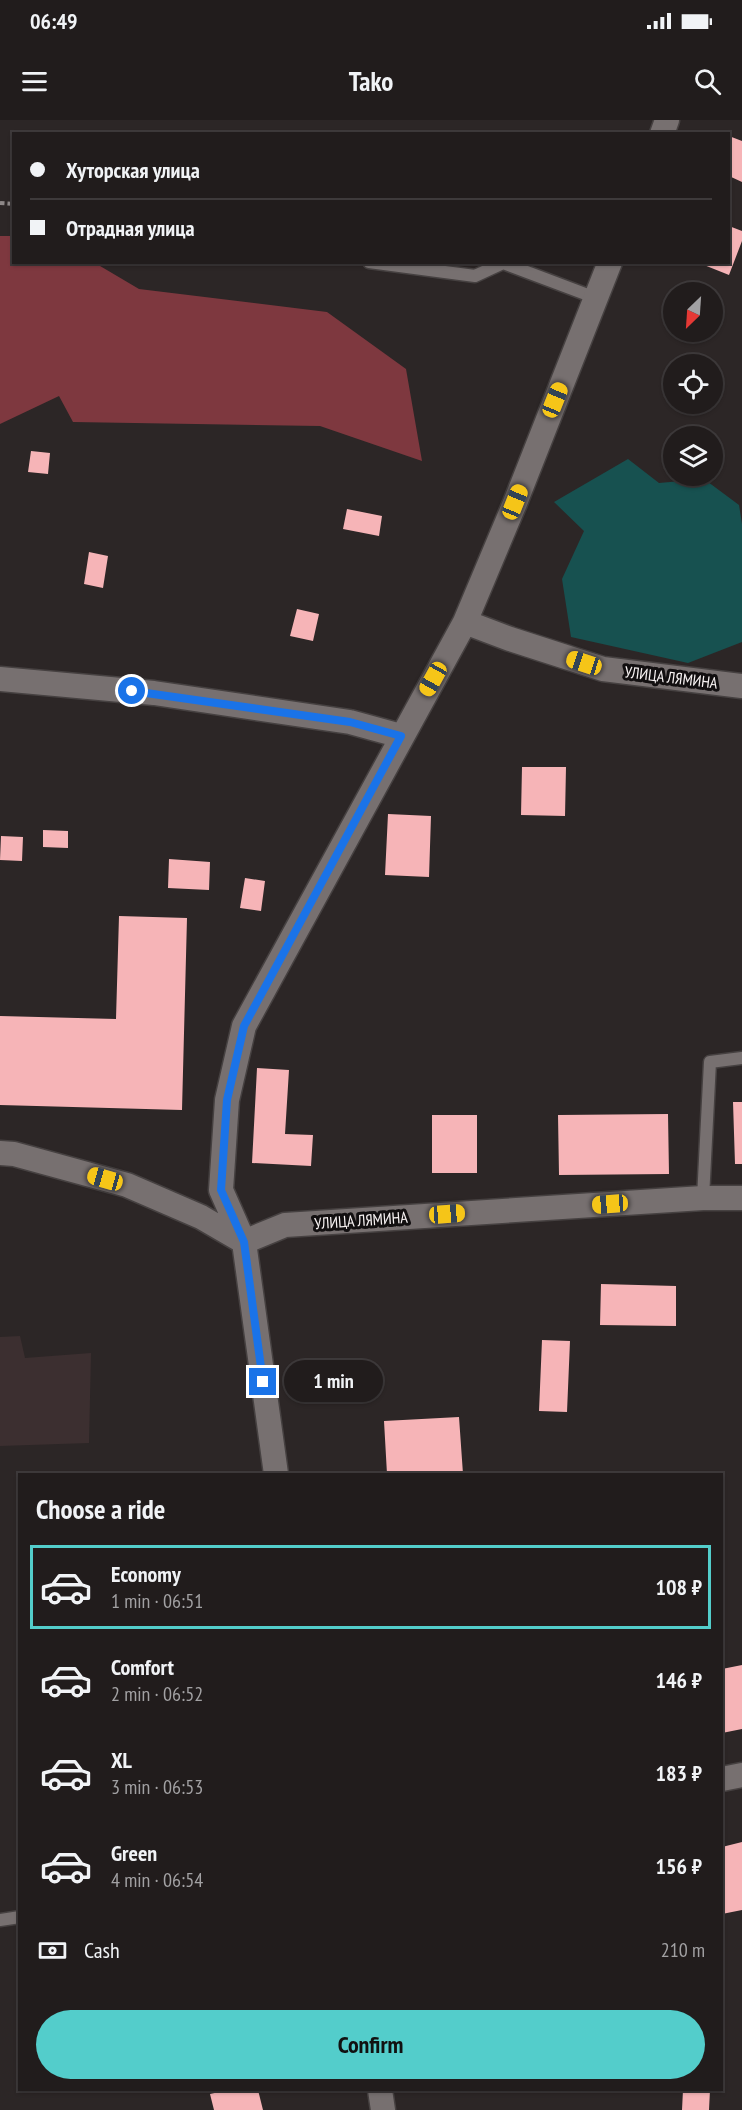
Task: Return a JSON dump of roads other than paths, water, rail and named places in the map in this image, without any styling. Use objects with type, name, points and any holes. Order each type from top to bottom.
[{"type":"street","points":[[276,1473],[244,1242],[221,1190],[227,1100],[244,1026],[465,622],[609,264]]},
{"type":"street","name":"УЛИЦА ЛЯМИНА","points":[[465,622],[603,669],[742,686]]},
{"type":"street","points":[[0,679],[154,693],[350,722],[401,736]]},
{"type":"street","points":[[0,1153],[15,1154],[127,1185],[201,1217],[244,1242]]},
{"type":"street","name":"УЛИЦА ЛЯМИНА","points":[[244,1242],[285,1225],[703,1198],[742,1198]]},
{"type":"street","points":[[723,1779],[742,1775]]},
{"type":"street","points":[[380,2091],[383,2110]]},
{"type":"lane","points":[[384,264],[475,276],[501,264]]},
{"type":"lane","points":[[506,264],[596,298]]},
{"type":"lane","points":[[703,1198],[710,1062],[742,1058]]},
{"type":"lane","points":[[0,1920],[18,1917]]},
{"type":"water","points":[[628,459],[659,483],[663,483],[663,486],[713,486],[739,505],[742,524],[742,642],[688,663],[571,637],[562,579],[584,531],[554,502]]}]
